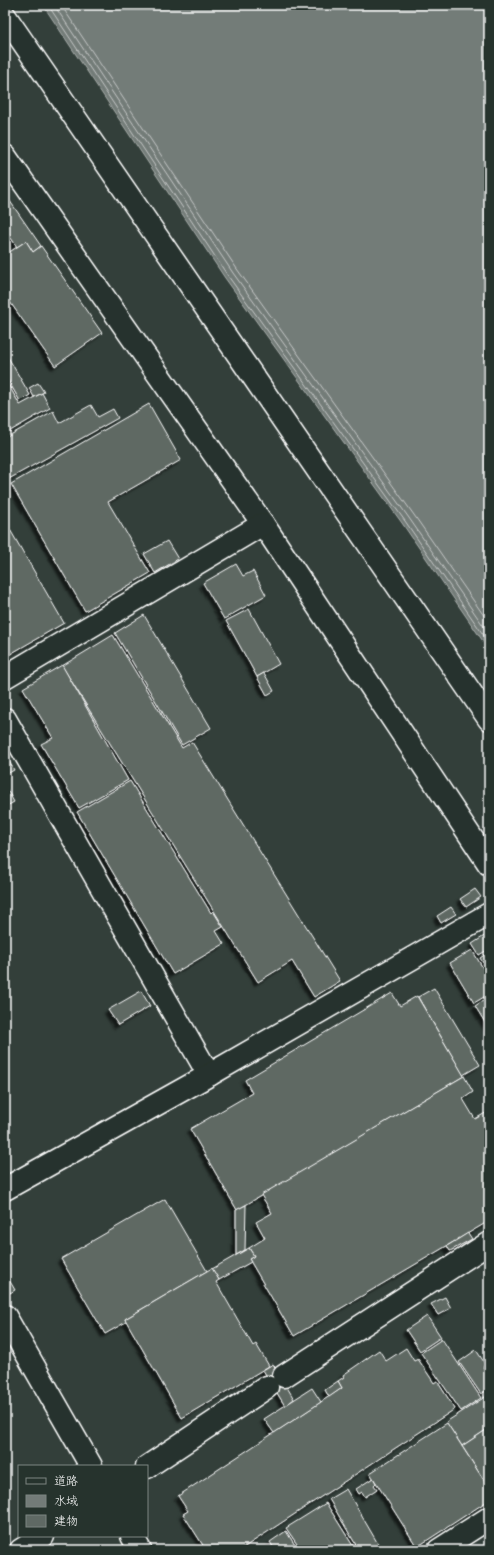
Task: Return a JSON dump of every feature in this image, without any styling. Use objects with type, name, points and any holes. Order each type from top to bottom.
[{"type":"street","points":[[5,16],[489,719]]},
{"type":"street","points":[[5,156],[263,524],[489,864]]},
{"type":"street","points":[[5,678],[263,524]]},
{"type":"street","points":[[5,719],[209,1075]]},
{"type":"street","points":[[5,1189],[209,1075],[489,914]]},
{"type":"street","points":[[148,1466],[489,1243]]},
{"type":"street","points":[[5,1316],[90,1465]]},
{"type":"street","points":[[439,1550],[489,1518]]},
{"type":"street","points":[[21,1550],[41,1537]]},
{"type":"street","points":[[133,1537],[140,1550]]},
{"type":"water","points":[[43,5],[489,5],[489,650],[402,523],[225,278]]},
{"type":"building","points":[[5,194],[41,246],[33,252],[26,241],[17,247],[5,229]]},
{"type":"building","points":[[26,241],[33,252],[41,246],[102,333],[55,366],[5,295],[5,255]]},
{"type":"building","points":[[5,352],[30,395],[20,401],[5,375]]},
{"type":"building","points":[[5,379],[20,405],[42,393],[50,408],[5,434]]},
{"type":"building","points":[[38,383],[44,392],[34,397],[29,388]]},
{"type":"building","points":[[149,404],[181,460],[108,502],[150,573],[85,611],[11,484]]},
{"type":"building","points":[[91,405],[98,417],[113,409],[118,418],[7,480],[5,476],[5,438],[53,411],[59,423]]},
{"type":"building","points":[[5,521],[64,623],[5,657]]},
{"type":"building","points":[[167,541],[178,559],[155,573],[144,554]]},
{"type":"building","points":[[236,564],[243,576],[253,571],[266,595],[224,619],[203,583]]},
{"type":"building","points":[[249,609],[279,664],[257,677],[226,621]]},
{"type":"building","points":[[144,615],[211,728],[182,745],[115,633]]},
{"type":"building","points":[[113,635],[182,748],[192,742],[340,981],[314,997],[292,961],[258,982],[62,666]]},
{"type":"building","points":[[62,665],[128,780],[79,808],[41,744],[53,738],[23,688]]},
{"type":"building","points":[[264,673],[274,691],[267,695],[257,677]]},
{"type":"building","points":[[5,754],[14,770],[5,775]]},
{"type":"building","points":[[130,781],[211,913],[213,911],[223,927],[216,931],[224,944],[173,974],[77,812]]},
{"type":"building","points":[[5,786],[14,802],[5,807]]},
{"type":"building","points":[[475,889],[481,897],[466,907],[460,899]]},
{"type":"building","points":[[451,907],[456,914],[441,923],[437,916]]},
{"type":"building","points":[[489,933],[489,949],[479,955],[472,944]]},
{"type":"building","points":[[472,950],[489,978],[489,994],[474,1003],[450,963]]},
{"type":"building","points":[[489,952],[489,972],[480,958]]},
{"type":"building","points":[[434,988],[480,1065],[463,1075],[418,997]]},
{"type":"building","points":[[141,991],[150,1006],[118,1025],[108,1010]]},
{"type":"building","points":[[392,993],[400,1006],[417,996],[464,1076],[237,1210],[190,1129],[252,1093],[245,1080]]},
{"type":"building","points":[[489,997],[489,1029],[475,1006]]},
{"type":"building","points":[[464,1076],[473,1092],[463,1099],[475,1119],[489,1111],[489,1221],[294,1336],[249,1259],[254,1256],[249,1248],[265,1238],[256,1222],[272,1213],[261,1195]]},
{"type":"building","points":[[165,1199],[207,1271],[125,1319],[126,1322],[105,1334],[61,1259]]},
{"type":"building","points":[[246,1205],[245,1250],[236,1255],[236,1210]]},
{"type":"building","points":[[468,1233],[472,1239],[450,1251],[447,1246]]},
{"type":"building","points":[[249,1248],[254,1256],[249,1259],[251,1262],[219,1280],[212,1269]]},
{"type":"building","points":[[212,1268],[219,1280],[216,1282],[253,1346],[256,1344],[269,1366],[182,1418],[125,1319]]},
{"type":"building","points":[[5,1273],[15,1290],[10,1293],[5,1284]]},
{"type":"building","points":[[445,1297],[451,1308],[438,1315],[431,1304]]},
{"type":"building","points":[[427,1316],[441,1337],[420,1351],[406,1330]]},
{"type":"building","points":[[442,1339],[481,1398],[461,1411],[421,1353]]},
{"type":"building","points":[[406,1348],[414,1361],[418,1359],[434,1383],[437,1381],[455,1409],[240,1550],[206,1550],[183,1514],[188,1511],[178,1496],[342,1388],[338,1381],[344,1377],[343,1375],[379,1350],[386,1361]]},
{"type":"building","points":[[476,1350],[486,1365],[483,1367],[489,1376],[489,1389],[481,1394],[459,1362]]},
{"type":"building","points":[[273,1364],[294,1399],[285,1406],[263,1370]]},
{"type":"building","points":[[338,1381],[342,1388],[329,1397],[325,1390]]},
{"type":"building","points":[[312,1388],[321,1402],[274,1433],[264,1419]]},
{"type":"building","points":[[488,1395],[489,1428],[462,1446],[446,1422]]},
{"type":"building","points":[[447,1423],[489,1488],[489,1500],[417,1547],[370,1473]]},
{"type":"building","points":[[489,1428],[489,1488],[462,1446]]},
{"type":"building","points":[[373,1478],[376,1483],[374,1485],[377,1489],[365,1497],[362,1492],[359,1494],[356,1489]]},
{"type":"building","points":[[346,1489],[381,1550],[359,1550],[329,1499]]},
{"type":"building","points":[[326,1503],[355,1549],[301,1550],[286,1528]]},
{"type":"building","points":[[286,1531],[298,1550],[275,1550],[270,1542]]}]
